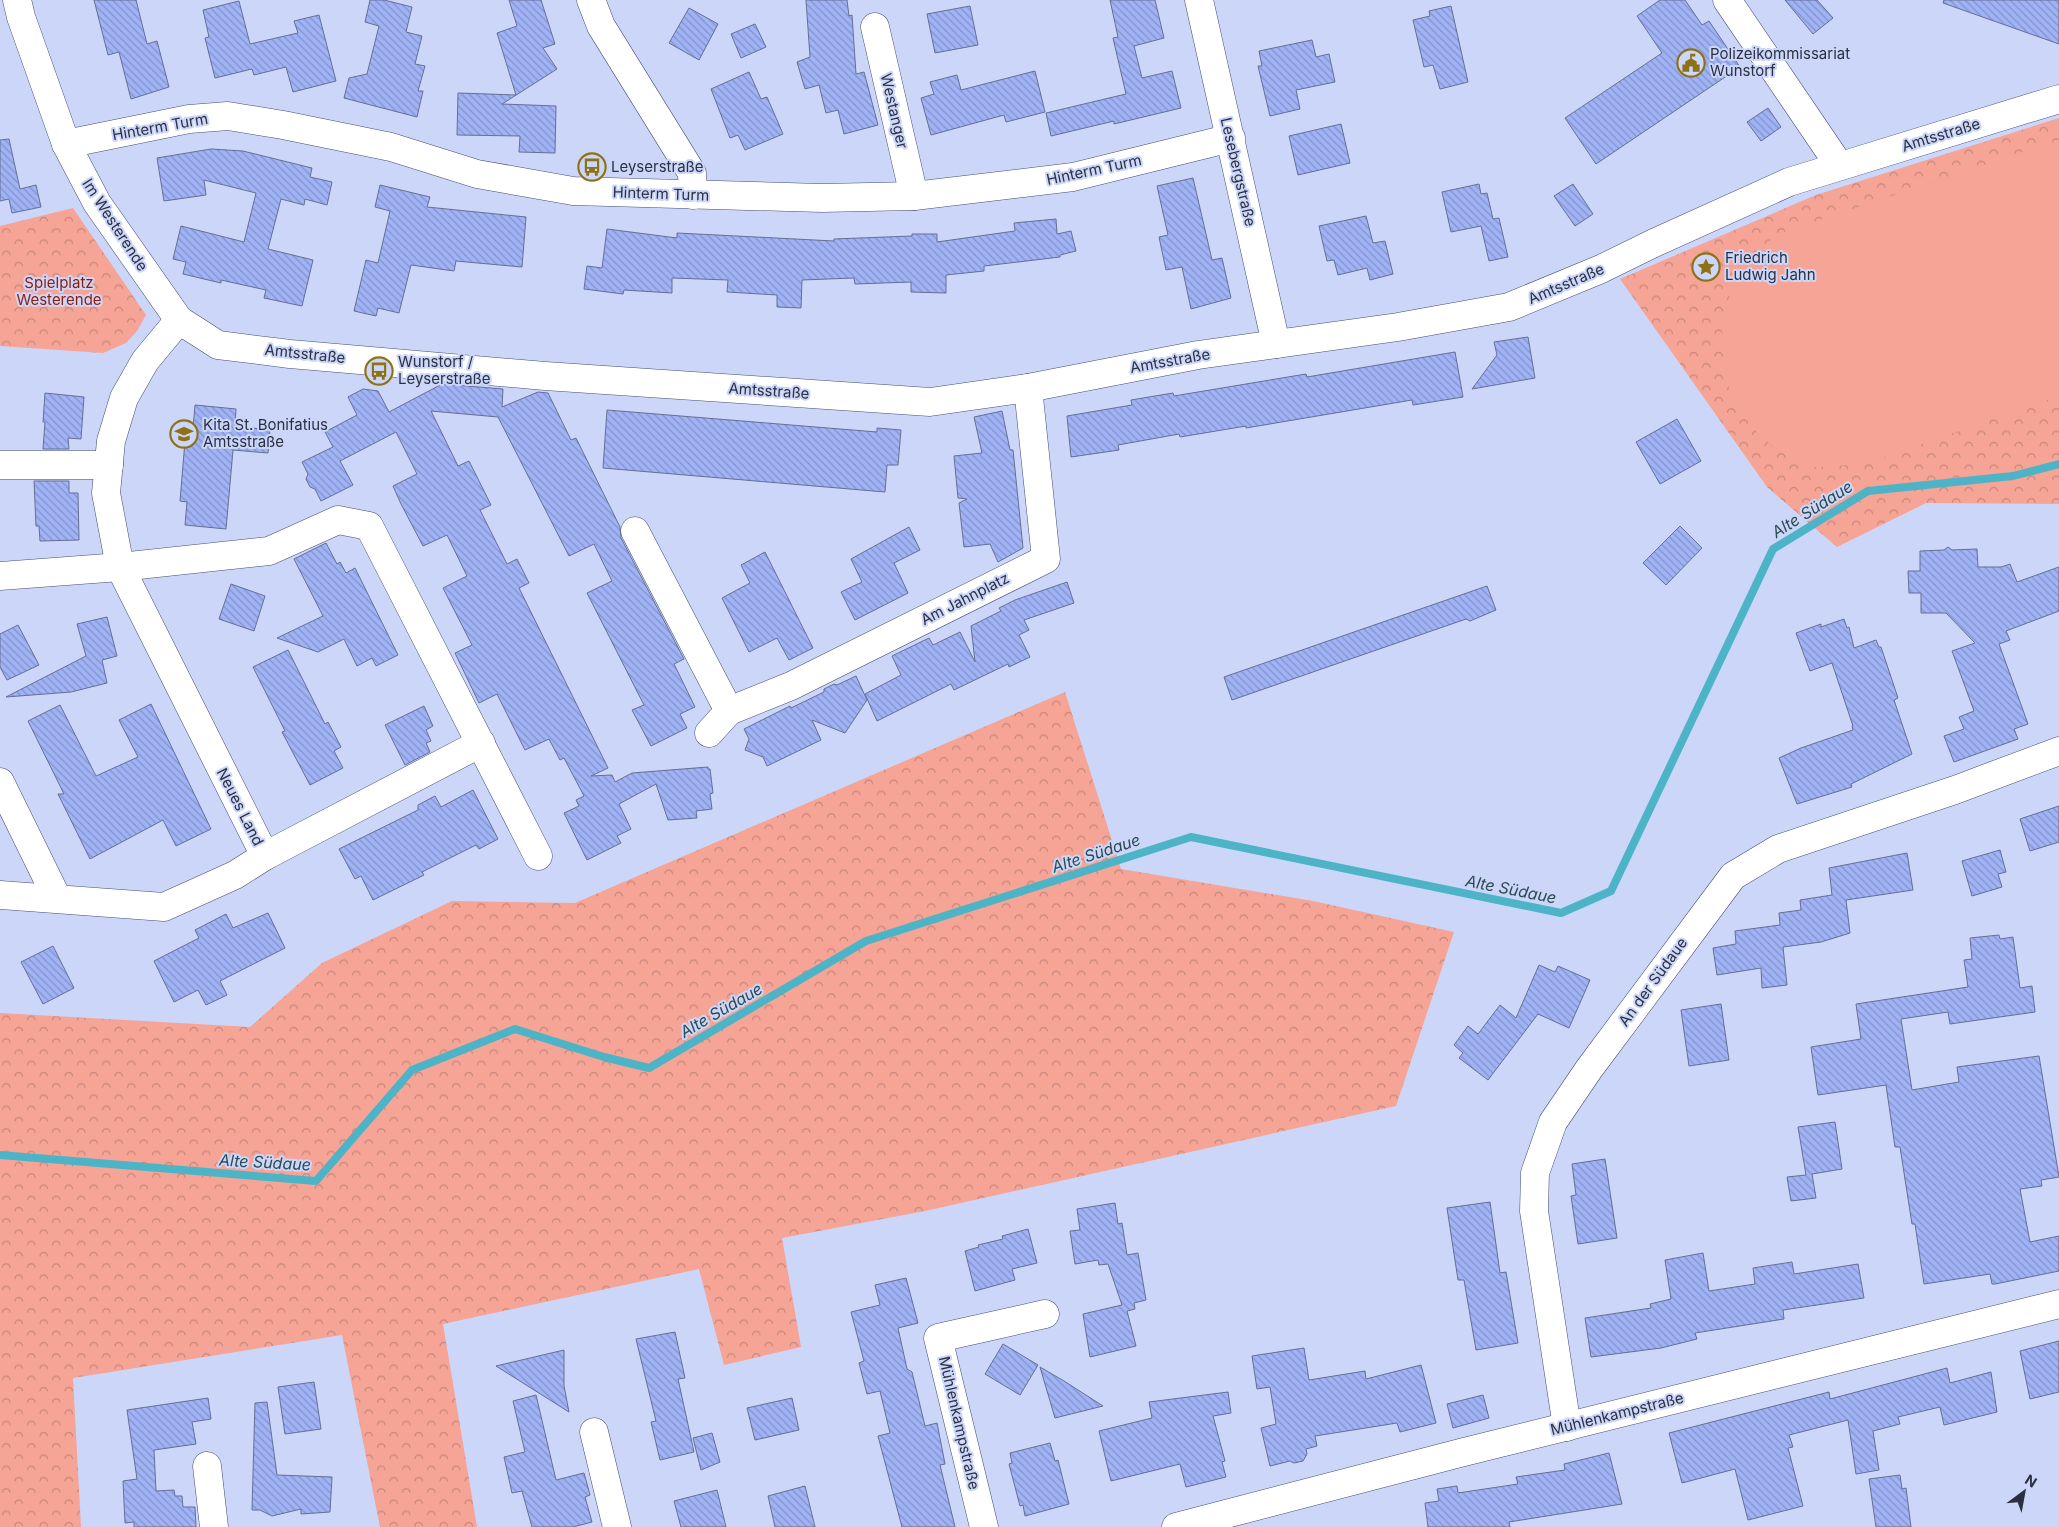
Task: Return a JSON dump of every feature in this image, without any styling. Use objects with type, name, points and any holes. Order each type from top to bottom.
[{"type":"street","name":"Im Westerende","points":[[17,0],[66,144],[97,203],[179,320],[218,345],[243,348]]},
{"type":"street","points":[[591,0],[601,26],[692,173],[693,195]]},
{"type":"street","name":"Lesebergstraße","points":[[1198,0],[1231,138],[1276,344]]},
{"type":"street","points":[[1727,0],[1839,165]]},
{"type":"street","name":"Westanger","points":[[875,27],[914,196]]},
{"type":"street","name":"Amtsstraße","points":[[243,348],[545,376],[930,402],[1028,388],[1198,356],[1398,327],[1509,307],[1601,270],[1654,243],[1789,182],[1839,165],[2059,99]]},
{"type":"street","name":"Hinterm Turm","points":[[66,144],[189,119],[228,116],[391,147],[477,174],[573,191],[822,198],[914,196],[1074,177],[1231,138]]},
{"type":"street","name":"Neues Land","points":[[179,320],[145,361],[124,398],[111,441],[106,493],[120,567],[265,856],[481,743]]},
{"type":"street","name":"Am Jahnplatz","points":[[709,733],[729,711],[791,686],[1046,559],[1028,388]]},
{"type":"street","points":[[0,465],[109,464]]},
{"type":"street","points":[[0,576],[120,567],[268,551],[338,520],[369,526],[538,856]]},
{"type":"street","points":[[635,531],[729,711]]},
{"type":"street","name":"An der Südaue","points":[[1567,1427],[1534,1211],[1534,1173],[1553,1122],[1600,1054],[1733,876],[1778,849],[1955,790],[2059,751]]},
{"type":"street","points":[[0,782],[57,898]]},
{"type":"street","points":[[0,895],[164,907],[234,875],[265,856]]},
{"type":"street","name":"Mühlenkampstraße","points":[[1176,1527],[2059,1304]]},
{"type":"street","name":"Mühlenkampstraße","points":[[984,1527],[938,1338],[1046,1314]]},
{"type":"street","points":[[594,1432],[617,1527]]},
{"type":"street","points":[[207,1466],[214,1527]]},
{"type":"green space","points":[[2059,118],[2059,504],[1926,503],[1837,547],[1767,487],[1620,279],[1816,195]]},
{"type":"green space","points":[[2059,140],[2059,396],[1865,464],[1803,468],[1759,436],[1729,388],[1721,323],[1739,266],[1778,234]]},
{"type":"green space","name":"Spielplatz Westerende","points":[[73,208],[146,315],[137,331],[126,343],[103,353],[0,346],[0,226]]},
{"type":"green space","points":[[1065,692],[1121,869],[1313,901],[1454,932],[1396,1106],[925,1211],[782,1238],[801,1347],[724,1365],[699,1269],[443,1324],[477,1527],[380,1527],[342,1335],[73,1378],[81,1527],[0,1527],[0,1013],[250,1027],[322,963],[452,901],[575,903]]},
{"type":"building","points":[[94,0],[136,0],[147,44],[157,41],[169,87],[131,99],[119,52],[108,55]]},
{"type":"building","points":[[370,0],[384,0],[412,7],[406,32],[422,36],[415,64],[425,66],[418,91],[423,91],[417,117],[344,98],[349,78],[367,74],[379,26],[365,22]]},
{"type":"building","points":[[509,0],[541,0],[555,44],[543,48],[557,69],[502,104],[556,106],[555,153],[519,152],[520,136],[457,135],[458,93],[516,95],[497,33],[517,26]]},
{"type":"building","points":[[806,0],[847,0],[849,16],[852,15],[856,74],[864,72],[878,125],[844,134],[838,110],[826,113],[819,85],[805,89],[797,62],[810,57]]},
{"type":"building","points":[[1110,0],[1155,0],[1164,38],[1134,46],[1142,78],[1172,71],[1181,108],[1114,124],[1114,121],[1051,136],[1046,113],[1126,94],[1113,38],[1118,37]]},
{"type":"building","points":[[1660,0],[1685,0],[1702,25],[1709,21],[1740,67],[1596,164],[1565,118],[1662,53],[1637,16]]},
{"type":"building","points":[[1785,0],[1817,0],[1833,18],[1813,34]]},
{"type":"building","points":[[1944,0],[2059,0],[2059,44],[1943,3]]},
{"type":"building","points":[[239,1],[250,44],[298,33],[294,21],[319,15],[336,81],[293,92],[286,67],[254,75],[252,69],[215,78],[205,38],[209,37],[203,10]]},
{"type":"building","points":[[970,6],[978,45],[935,53],[927,14]]},
{"type":"building","points":[[1451,6],[1468,82],[1440,89],[1433,65],[1424,67],[1413,20],[1430,16],[1429,11]]},
{"type":"building","points":[[689,8],[718,24],[699,60],[669,43]]},
{"type":"building","points":[[755,24],[766,47],[741,58],[731,34]]},
{"type":"building","points":[[1312,40],[1316,57],[1329,54],[1335,82],[1296,90],[1300,109],[1270,116],[1258,66],[1262,66],[1259,51]]},
{"type":"building","points":[[1035,71],[1045,112],[1006,122],[1004,115],[931,135],[921,98],[934,94],[930,82],[957,75],[961,90]]},
{"type":"building","points":[[749,72],[761,99],[767,97],[783,134],[745,150],[738,135],[730,138],[711,89]]},
{"type":"building","points":[[1768,108],[1781,127],[1761,141],[1747,122]]},
{"type":"building","points":[[1341,124],[1350,163],[1298,175],[1289,136]]},
{"type":"building","points":[[9,139],[20,189],[36,185],[41,207],[12,213],[9,199],[0,201],[0,140]]},
{"type":"building","points":[[211,149],[243,151],[312,168],[310,177],[332,182],[327,205],[305,199],[304,205],[281,199],[268,249],[313,260],[302,306],[264,298],[266,290],[221,280],[221,283],[183,274],[186,262],[173,259],[181,226],[244,242],[256,193],[204,180],[206,195],[164,201],[157,158]]},
{"type":"building","points":[[1193,178],[1212,260],[1222,258],[1231,298],[1191,309],[1182,267],[1166,270],[1159,237],[1168,235],[1157,186]]},
{"type":"building","points":[[1479,184],[1481,194],[1487,193],[1493,219],[1499,218],[1508,257],[1489,261],[1481,226],[1451,232],[1442,192]]},
{"type":"building","points":[[1573,184],[1593,214],[1575,226],[1554,196]]},
{"type":"building","points":[[380,185],[430,197],[427,207],[526,217],[522,267],[456,261],[454,271],[411,265],[399,313],[378,308],[376,316],[354,311],[366,260],[378,263],[390,211],[375,207]]},
{"type":"building","points":[[1366,216],[1373,243],[1385,241],[1393,274],[1370,280],[1367,268],[1338,275],[1334,260],[1327,261],[1319,226]]},
{"type":"building","points":[[1056,219],[1057,234],[1071,231],[1076,251],[1060,255],[1060,257],[984,266],[984,271],[946,275],[946,293],[911,292],[911,282],[855,284],[854,278],[802,280],[801,308],[777,307],[777,295],[727,292],[728,280],[672,278],[672,293],[624,290],[623,294],[584,289],[587,266],[602,268],[607,229],[677,238],[677,233],[834,241],[834,239],[937,234],[937,242],[1015,231],[1014,223]]},
{"type":"building","points":[[1528,337],[1535,378],[1472,389],[1497,355],[1494,342]]},
{"type":"building","points":[[1455,352],[1463,397],[1413,405],[1412,400],[1246,428],[1246,426],[1180,437],[1179,434],[1118,445],[1119,450],[1071,457],[1067,416],[1132,405],[1131,400],[1173,393],[1174,396],[1306,374],[1307,377]]},
{"type":"building","points":[[442,384],[503,389],[502,407],[538,392],[548,393],[571,440],[576,438],[620,527],[621,538],[684,659],[674,664],[695,707],[680,714],[687,728],[651,746],[632,710],[644,705],[587,593],[612,581],[594,544],[569,556],[498,417],[431,411],[458,466],[469,461],[491,505],[480,510],[507,564],[517,559],[529,583],[519,588],[608,768],[591,776],[612,775],[615,782],[632,773],[708,767],[710,769],[713,793],[710,794],[712,809],[696,811],[697,818],[668,820],[656,784],[619,804],[631,829],[617,836],[621,843],[587,860],[564,813],[579,806],[576,800],[584,796],[564,758],[560,760],[549,739],[525,750],[497,694],[479,703],[455,653],[472,645],[443,588],[467,576],[447,535],[423,546],[401,504],[393,486],[417,474],[396,432],[340,461],[353,485],[321,501],[315,489],[310,487],[306,479],[308,474],[302,462],[333,447],[325,432],[357,415],[348,397],[363,389],[378,391],[389,412]]},
{"type":"building","points":[[45,393],[84,397],[81,439],[68,438],[69,449],[43,449]]},
{"type":"building","points":[[195,405],[236,409],[235,426],[270,430],[268,453],[233,450],[226,529],[185,525],[187,502],[180,501],[186,429],[193,429]]},
{"type":"building","points":[[607,410],[877,432],[877,428],[901,430],[898,465],[887,465],[885,492],[603,468]]},
{"type":"building","points":[[1002,411],[1010,450],[1013,450],[1023,548],[998,562],[990,544],[964,547],[959,503],[967,499],[958,498],[954,456],[982,453],[974,417]]},
{"type":"building","points":[[1677,419],[1701,461],[1660,484],[1636,442]]},
{"type":"building","points":[[34,481],[69,481],[69,493],[78,493],[79,540],[40,541],[39,526],[36,526]]},
{"type":"building","points":[[1680,526],[1702,548],[1666,585],[1643,563]]},
{"type":"building","points":[[909,527],[920,550],[894,563],[908,593],[855,620],[841,592],[862,582],[851,559]]},
{"type":"building","points":[[326,543],[337,564],[340,562],[346,573],[355,568],[398,655],[376,666],[372,658],[357,666],[344,639],[318,652],[277,638],[323,616],[294,559]]},
{"type":"building","points":[[1948,547],[1952,550],[1977,549],[1978,567],[2001,567],[2010,564],[2017,582],[2059,567],[2059,611],[2006,631],[2010,640],[1999,644],[2028,724],[2014,729],[2018,739],[1954,762],[1944,736],[1964,729],[1959,717],[1974,711],[1952,651],[1975,643],[1946,613],[1921,613],[1921,593],[1909,593],[1908,571],[1920,571],[1920,551],[1944,550]]},
{"type":"building","points":[[765,552],[813,648],[789,660],[777,638],[749,652],[722,598],[750,583],[741,565]]},
{"type":"building","points":[[1067,582],[1074,603],[1024,620],[1029,630],[1019,635],[1030,657],[1009,667],[1008,664],[954,690],[951,684],[877,721],[865,694],[901,675],[892,656],[929,638],[933,645],[960,632],[975,662],[971,626],[1001,611],[999,608],[1015,600]]},
{"type":"building","points":[[231,584],[265,596],[254,631],[219,619]]},
{"type":"building","points":[[1487,586],[1496,610],[1470,621],[1466,619],[1232,700],[1224,677]]},
{"type":"building","points":[[107,617],[117,656],[102,660],[107,683],[71,692],[6,697],[86,656],[77,624]]},
{"type":"building","points":[[1844,619],[1847,628],[1849,627],[1854,648],[1876,640],[1879,647],[1881,647],[1898,698],[1894,700],[1912,754],[1851,784],[1852,787],[1797,804],[1779,758],[1801,748],[1853,730],[1853,726],[1832,663],[1810,671],[1796,633],[1821,624],[1821,627]]},
{"type":"building","points":[[18,625],[39,665],[7,680],[0,667],[0,634]]},
{"type":"building","points":[[288,650],[325,724],[328,722],[341,747],[334,751],[343,768],[310,785],[282,732],[285,731],[253,667]]},
{"type":"building","points":[[856,676],[867,700],[845,733],[812,720],[821,740],[767,766],[763,757],[745,750],[749,739],[744,729],[790,706],[791,708],[824,692],[824,689],[834,684],[837,685]]},
{"type":"building","points":[[151,704],[211,829],[176,846],[163,820],[90,859],[58,794],[64,794],[28,721],[60,705],[96,776],[138,757],[119,720]]},
{"type":"building","points":[[424,706],[433,726],[426,730],[431,741],[426,743],[430,752],[405,765],[385,725]]},
{"type":"building","points":[[473,790],[498,839],[479,849],[476,845],[422,872],[424,875],[373,900],[361,876],[355,879],[339,849],[418,810],[418,805],[435,796],[441,807]]},
{"type":"building","points":[[2059,806],[2059,842],[2030,851],[2020,819]]},
{"type":"building","points":[[2000,850],[2006,872],[1998,874],[2002,887],[1972,896],[1962,861]]},
{"type":"building","points":[[1907,853],[1913,890],[1846,900],[1850,933],[1821,942],[1783,947],[1787,985],[1762,988],[1761,968],[1717,975],[1713,948],[1736,944],[1735,931],[1780,925],[1779,913],[1801,910],[1800,900],[1832,895],[1829,868]]},
{"type":"building","points":[[268,913],[285,948],[220,981],[227,995],[206,1005],[198,990],[174,1002],[154,961],[199,938],[195,930],[226,914],[233,928]]},
{"type":"building","points":[[1999,935],[2000,939],[2013,937],[2020,988],[2032,986],[2035,1012],[1950,1024],[1948,1012],[1901,1019],[1912,1090],[1959,1082],[1957,1067],[2039,1056],[2059,1177],[2041,1180],[2042,1186],[2020,1189],[2030,1242],[2059,1236],[2059,1271],[1995,1284],[1992,1284],[1990,1274],[1924,1284],[1900,1147],[1895,1147],[1886,1085],[1818,1095],[1811,1047],[1861,1039],[1856,1004],[1968,987],[1964,960],[1972,959],[1970,938]]},
{"type":"building","points":[[53,946],[74,988],[43,1004],[21,962]]},
{"type":"building","points":[[1539,965],[1555,972],[1558,966],[1590,980],[1569,1028],[1538,1014],[1488,1080],[1459,1058],[1463,1053],[1454,1045],[1468,1026],[1478,1034],[1500,1005],[1516,1018]]},
{"type":"building","points":[[1721,1004],[1729,1060],[1689,1066],[1681,1010]]},
{"type":"building","points":[[1835,1122],[1842,1169],[1812,1174],[1816,1198],[1791,1201],[1787,1177],[1806,1175],[1798,1127]]},
{"type":"building","points":[[1605,1159],[1617,1238],[1578,1244],[1571,1196],[1576,1195],[1572,1164]]},
{"type":"building","points":[[1490,1202],[1500,1273],[1506,1272],[1518,1343],[1476,1350],[1464,1280],[1458,1280],[1447,1208]]},
{"type":"building","points":[[1115,1203],[1118,1224],[1122,1223],[1127,1255],[1138,1253],[1146,1300],[1134,1303],[1135,1309],[1127,1311],[1136,1346],[1090,1357],[1083,1314],[1122,1305],[1108,1264],[1099,1265],[1098,1260],[1075,1264],[1070,1231],[1080,1230],[1077,1209]]},
{"type":"building","points":[[1028,1229],[1037,1263],[1012,1269],[1015,1280],[975,1291],[965,1251],[979,1247],[978,1245],[1003,1239],[1002,1236]]},
{"type":"building","points":[[1703,1253],[1709,1291],[1755,1284],[1753,1268],[1792,1262],[1794,1274],[1858,1264],[1864,1298],[1783,1310],[1784,1319],[1695,1333],[1697,1339],[1661,1348],[1591,1357],[1585,1318],[1651,1308],[1650,1304],[1671,1299],[1665,1260]]},
{"type":"building","points":[[906,1278],[918,1323],[898,1328],[907,1369],[912,1372],[925,1426],[937,1423],[945,1464],[940,1465],[955,1527],[902,1527],[878,1436],[890,1433],[880,1391],[867,1394],[859,1363],[864,1361],[851,1312],[880,1305],[875,1285]]},
{"type":"building","points":[[675,1332],[685,1378],[678,1379],[694,1452],[660,1460],[651,1422],[656,1421],[636,1339]]},
{"type":"building","points":[[2059,1341],[2059,1392],[2030,1399],[2020,1351]]},
{"type":"building","points":[[1003,1344],[1038,1365],[1020,1395],[985,1374]]},
{"type":"building","points":[[1304,1348],[1309,1380],[1365,1371],[1366,1379],[1421,1365],[1436,1423],[1400,1432],[1397,1423],[1315,1436],[1317,1446],[1306,1449],[1307,1454],[1303,1461],[1294,1463],[1290,1461],[1270,1466],[1261,1428],[1276,1424],[1270,1387],[1257,1389],[1252,1356]]},
{"type":"building","points":[[564,1350],[564,1386],[569,1412],[496,1366]]},
{"type":"building","points":[[1040,1367],[1064,1381],[1103,1406],[1055,1418]]},
{"type":"building","points":[[1947,1368],[1950,1383],[1991,1372],[1997,1412],[1944,1425],[1940,1407],[1898,1417],[1900,1424],[1873,1431],[1879,1470],[1856,1474],[1848,1420],[1789,1435],[1793,1447],[1788,1448],[1803,1506],[1748,1520],[1735,1469],[1682,1483],[1669,1433],[1829,1392],[1830,1399]]},
{"type":"building","points":[[314,1382],[321,1429],[285,1434],[278,1387]]},
{"type":"building","points":[[1228,1392],[1231,1413],[1213,1416],[1225,1461],[1222,1462],[1226,1477],[1186,1487],[1180,1464],[1111,1481],[1099,1431],[1152,1418],[1149,1402]]},
{"type":"building","points":[[536,1395],[556,1480],[584,1473],[590,1495],[585,1497],[592,1522],[573,1527],[532,1527],[522,1491],[512,1493],[504,1457],[525,1452],[513,1401]]},
{"type":"building","points":[[1483,1395],[1489,1418],[1453,1428],[1447,1404]]},
{"type":"building","points":[[208,1398],[211,1419],[192,1422],[196,1444],[154,1450],[156,1491],[174,1490],[175,1496],[182,1496],[183,1507],[195,1507],[196,1527],[134,1527],[134,1522],[125,1523],[123,1481],[137,1479],[127,1410]]},
{"type":"building","points":[[792,1398],[799,1430],[755,1440],[747,1408]]},
{"type":"building","points":[[267,1402],[277,1475],[332,1477],[330,1512],[301,1514],[301,1509],[272,1516],[260,1510],[252,1510],[255,1403]]},
{"type":"building","points":[[712,1433],[720,1462],[701,1470],[693,1438]]},
{"type":"building","points":[[1050,1443],[1055,1461],[1058,1460],[1069,1504],[1025,1516],[1023,1505],[1020,1506],[1009,1464],[1012,1463],[1010,1453]]},
{"type":"building","points":[[1609,1453],[1622,1504],[1509,1522],[1510,1527],[1428,1527],[1425,1503],[1439,1501],[1437,1489],[1457,1486],[1458,1493],[1518,1484],[1516,1477],[1565,1470],[1564,1464]]},
{"type":"building","points":[[1900,1475],[1902,1489],[1906,1488],[1911,1527],[1876,1527],[1869,1479]]},
{"type":"building","points":[[805,1486],[815,1527],[775,1527],[768,1496]]},
{"type":"building","points":[[717,1490],[726,1527],[681,1527],[674,1501]]},
{"type":"waterway","name":"Alte Südaue","points":[[0,1155],[316,1181],[412,1070],[515,1029],[604,1057],[649,1068],[866,941],[1191,837],[1561,913],[1611,891],[1773,549],[1868,491],[2013,476],[2059,464]]},
{"type":"place","name":"Polizeikommissariat Wunstorf","points":[[1691,63]]},
{"type":"place","name":"Leyserstraße","points":[[592,167]]},
{"type":"place","name":"Friedrich Ludwig Jahn","points":[[1706,267]]},
{"type":"place","name":"Wunstorf / Leyserstraße","points":[[379,371]]},
{"type":"place","name":"Kita St. Bonifatius Amtsstraße","points":[[184,434]]}]
